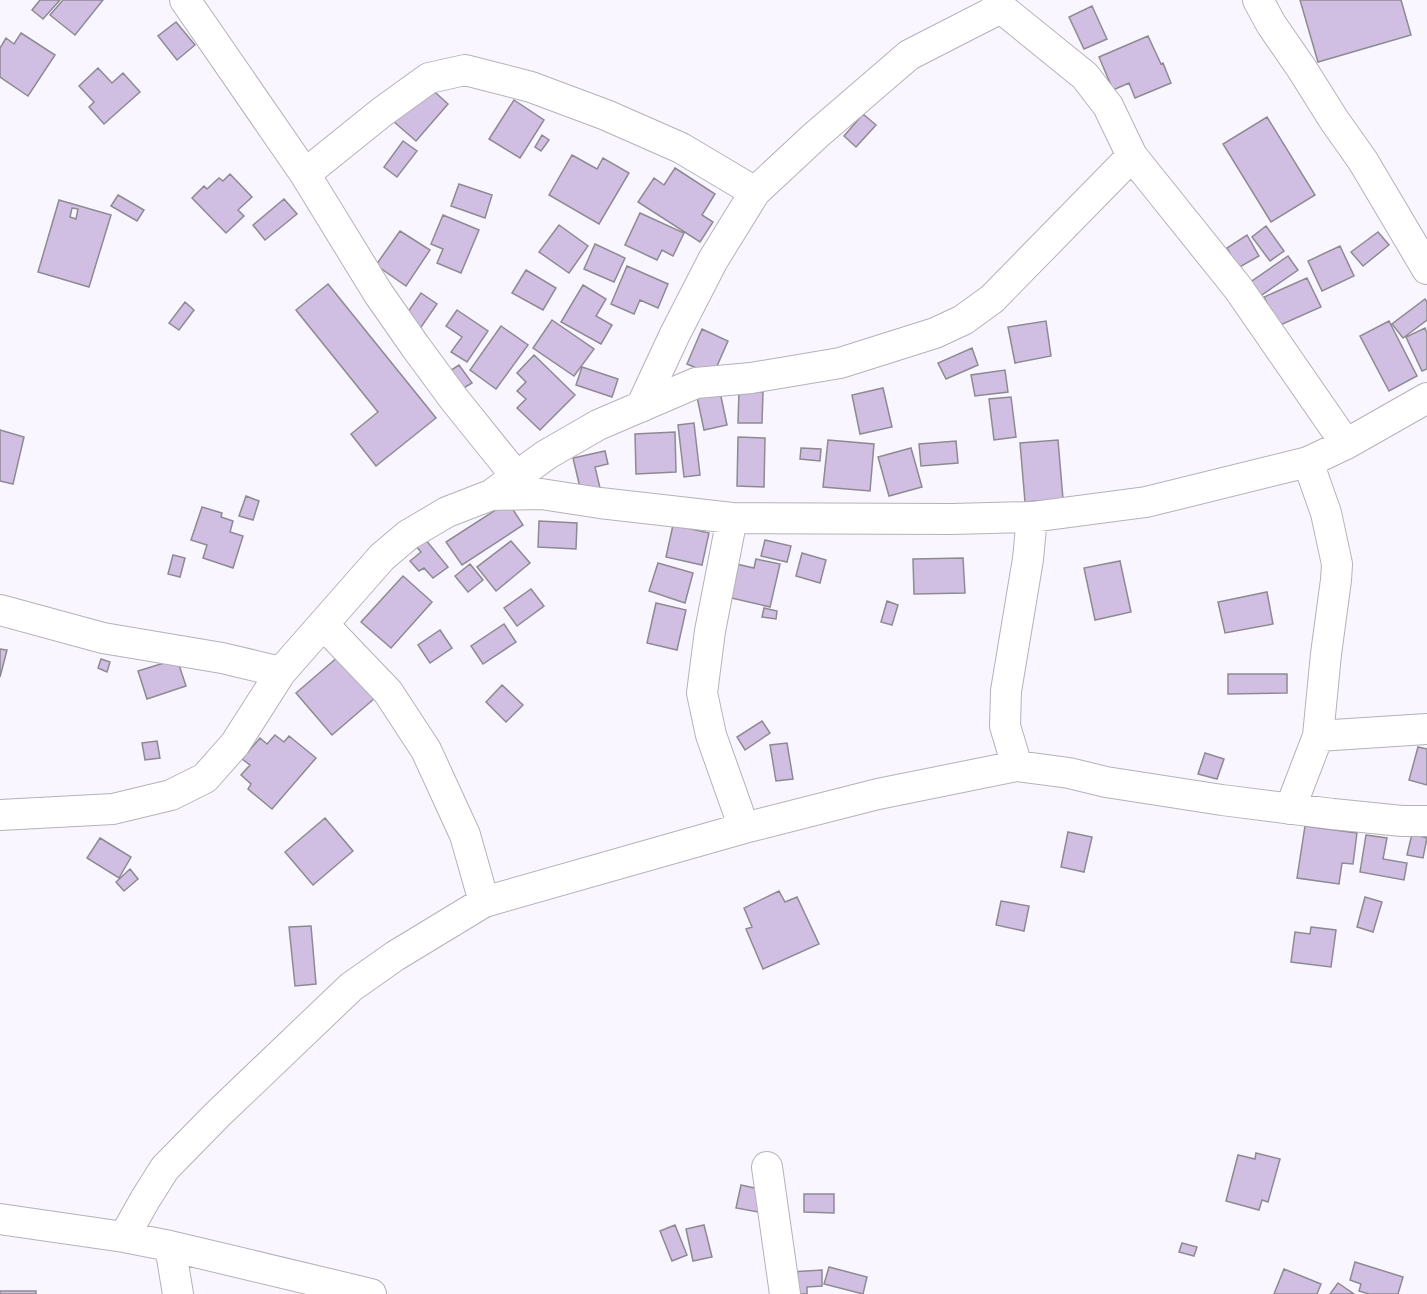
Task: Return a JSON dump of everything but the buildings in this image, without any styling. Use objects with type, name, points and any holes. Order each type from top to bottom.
[{"type":"street","points":[[185,0],[305,174],[378,293],[454,399],[516,476]]},
{"type":"street","points":[[1258,0],[1271,24],[1363,160],[1427,269]]},
{"type":"street","points":[[641,407],[713,260],[755,192],[814,136],[909,55],[999,4],[1085,76],[1108,106],[1132,156],[1238,288],[1346,444]]},
{"type":"street","points":[[305,174],[382,112],[429,78],[465,70],[531,87],[606,115],[681,148],[755,192]]},
{"type":"street","points":[[0,814],[113,809],[171,795],[205,778],[235,744],[281,672],[382,557],[408,535],[447,512],[491,495],[546,455],[598,425],[696,382],[751,378],[840,363],[935,333],[963,320],[992,299],[1132,156]]},
{"type":"street","points":[[491,495],[541,494],[732,518],[1032,517],[1146,502],[1308,462],[1346,444],[1427,398]]},
{"type":"street","points":[[1290,809],[1318,736],[1337,564],[1326,513],[1308,462]]},
{"type":"street","points":[[1017,766],[1005,726],[1006,691],[1028,559],[1032,517]]},
{"type":"street","points":[[732,518],[710,631],[702,693],[711,735],[744,828]]},
{"type":"street","points":[[0,610],[103,638],[222,658],[281,672]]},
{"type":"street","points":[[323,624],[388,692],[426,750],[465,835],[484,902]]},
{"type":"street","points":[[1318,736],[1427,729]]},
{"type":"street","points":[[124,1237],[165,1168],[351,987],[484,902],[744,828],[878,794],[1017,766],[1222,800],[1379,819],[1427,821]]},
{"type":"street","points":[[767,1167],[785,1294]]},
{"type":"street","points":[[0,1219],[170,1246],[371,1294]]},
{"type":"street","points":[[170,1246],[178,1294]]}]
